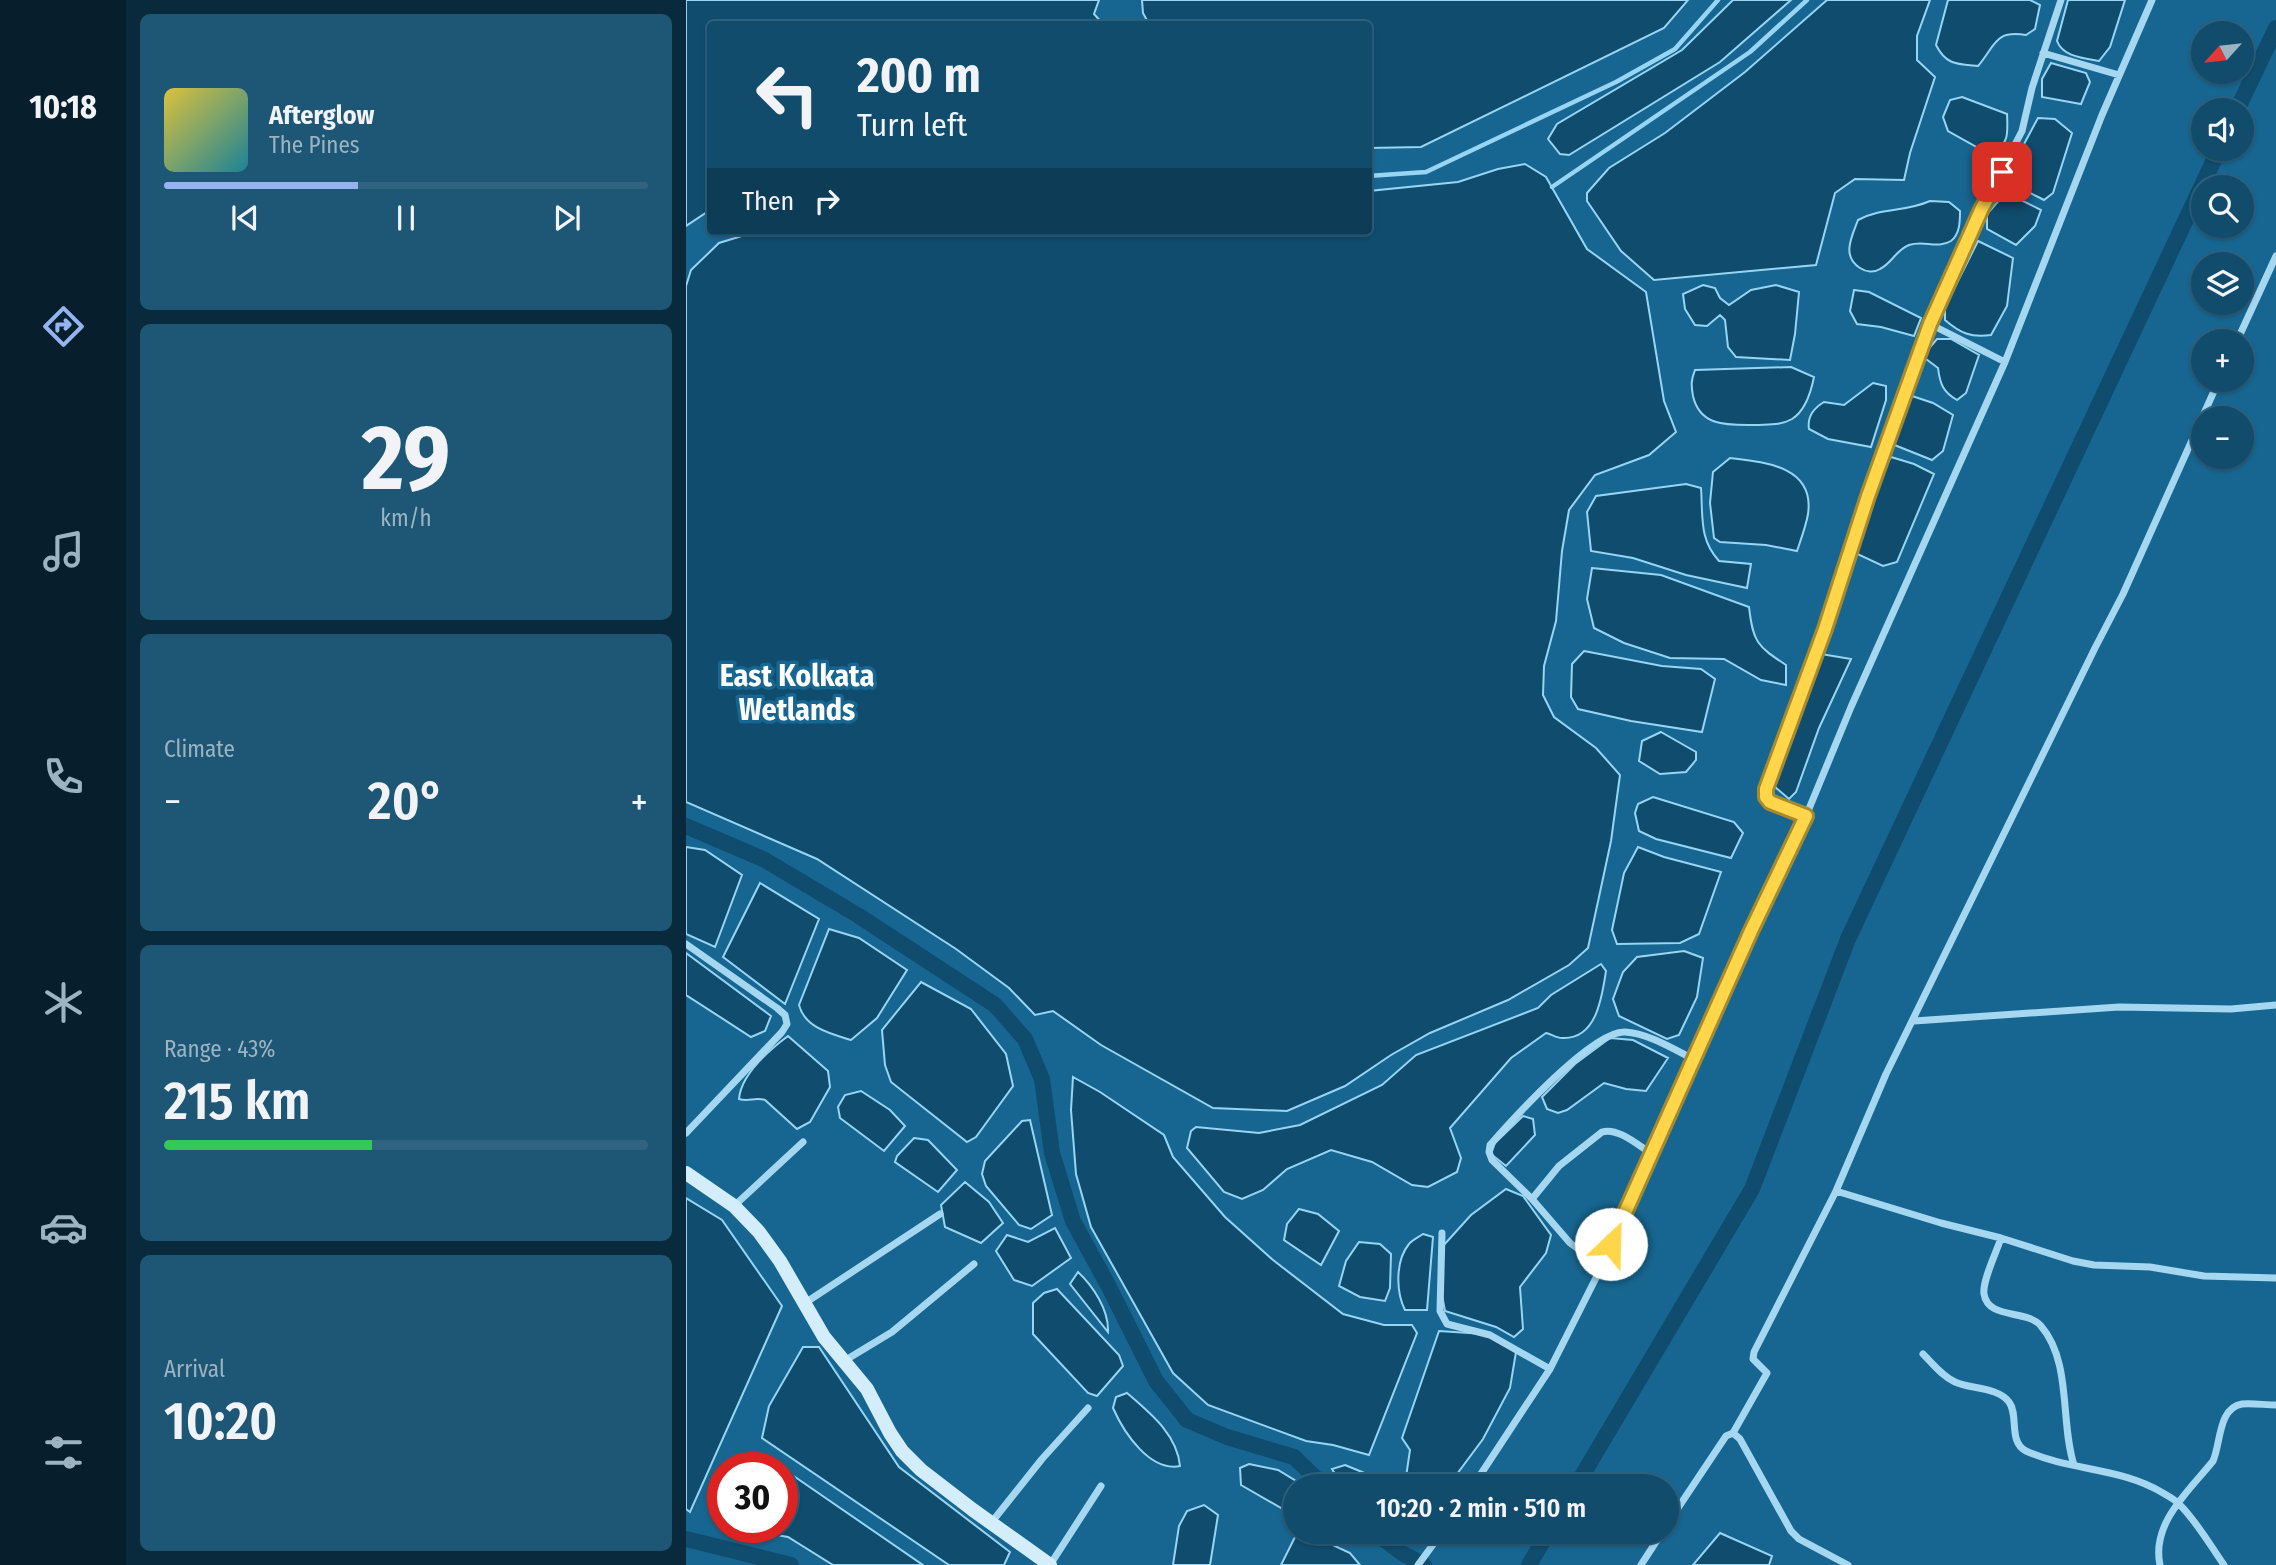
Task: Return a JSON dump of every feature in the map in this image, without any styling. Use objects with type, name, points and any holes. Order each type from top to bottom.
[{"type":"street","points":[[1806,816],[1770,802],[1766,797],[1766,789],[1825,629],[1868,496],[1930,324],[1982,208],[2022,131],[2032,88],[2061,0]]},
{"type":"street","points":[[1481,1474],[1550,1369],[1602,1266],[1653,1154],[1751,931],[1806,816],[1851,707],[2005,362],[2119,75],[2152,0]]},
{"type":"street","points":[[2043,53],[2119,75]]},
{"type":"street","points":[[2242,329],[2276,256]]},
{"type":"street","points":[[1930,324],[2005,362]]},
{"type":"street","points":[[1679,1507],[1726,1436],[1733,1433],[1767,1373],[1754,1359],[1754,1352],[1836,1191],[1886,1074],[2088,660],[2123,594],[2214,392]]},
{"type":"street","points":[[686,944],[777,1008],[785,1015],[787,1024],[686,1133]]},
{"type":"street","points":[[1914,1021],[2119,1007],[2231,1009],[2276,1005]]},
{"type":"street","points":[[1602,1266],[1570,1243],[1532,1199],[1492,1160],[1490,1145],[1577,1059],[1611,1035],[1624,1032],[1643,1037],[1695,1060]]},
{"type":"street","points":[[1532,1199],[1559,1166],[1602,1132],[1609,1130],[1618,1133],[1653,1154]]},
{"type":"street","points":[[734,1206],[803,1142]]},
{"type":"street","points":[[686,1173],[734,1206],[766,1242],[824,1336],[867,1389],[902,1451],[921,1470],[991,1523],[1050,1565],[1101,1486]]},
{"type":"street","points":[[1836,1191],[2073,1261],[2094,1265],[2150,1267],[2204,1276],[2276,1278]]},
{"type":"street","points":[[804,1303],[940,1214]]},
{"type":"street","points":[[1442,1233],[1442,1318],[1447,1324],[1490,1335],[1550,1369]]},
{"type":"street","points":[[2001,1238],[1984,1294],[1988,1303],[1997,1311],[2036,1320],[2043,1327],[2055,1352],[2064,1390],[2070,1454],[2074,1465]]},
{"type":"street","points":[[844,1362],[892,1332],[974,1264]]},
{"type":"street","points":[[1923,1354],[1950,1380],[1999,1394],[2006,1399],[2012,1408],[2015,1436],[2021,1448],[2074,1465],[2123,1474],[2152,1486],[2179,1503],[2224,1565]]},
{"type":"street","points":[[2160,1565],[2158,1542],[2164,1523],[2213,1461],[2225,1416],[2231,1409],[2242,1404],[2276,1405]]},
{"type":"street","points":[[991,1523],[1042,1459],[1088,1408]]},
{"type":"street","points":[[1733,1433],[1740,1439],[1791,1531],[1799,1539],[1848,1565]]},
{"type":"street","points":[[1418,1565],[1434,1544]]},
{"type":"street","points":[[1642,1565],[1655,1544]]},
{"type":"water","points":[[686,0],[1099,0],[1094,14],[1100,21],[707,21],[707,212],[686,226]]},
{"type":"water","points":[[1142,0],[1688,0],[1664,28],[1421,147],[1372,148],[1372,21],[1147,21],[1143,13]]},
{"type":"water","points":[[1733,0],[1791,0],[1720,62],[1569,155],[1560,154],[1548,139],[1557,124],[1682,50]]},
{"type":"water","points":[[1827,0],[1930,0],[1917,36],[1917,60],[1935,77],[1904,180],[1855,179],[1835,193],[1816,265],[1654,280],[1621,251],[1587,201],[1587,193],[1609,168],[1665,133],[1745,72]]},
{"type":"water","points":[[1948,0],[2030,0],[2040,5],[2035,29],[2026,35],[2001,37],[1978,66],[1948,60],[1936,45]]},
{"type":"water","points":[[2068,0],[2125,0],[2110,47],[2099,61],[2069,54],[2057,41]]},
{"type":"water","points":[[2051,63],[2086,73],[2090,82],[2081,104],[2042,97],[2042,79]]},
{"type":"water","points":[[1962,97],[2007,114],[2006,138],[2001,147],[1991,155],[1948,131],[1943,117],[1950,100]]},
{"type":"water","points":[[2038,118],[2055,119],[2072,133],[2053,193],[2044,200],[2019,186],[2008,174]]},
{"type":"water","points":[[1525,164],[1546,177],[1587,249],[1646,292],[1664,401],[1676,432],[1649,455],[1595,475],[1569,510],[1562,551],[1556,621],[1544,666],[1543,695],[1554,717],[1596,748],[1620,775],[1611,841],[1588,948],[1569,965],[1508,1000],[1430,1033],[1345,1086],[1287,1111],[1213,1108],[1101,1045],[1053,1011],[1035,1015],[1009,988],[956,949],[817,859],[686,802],[686,286],[691,270],[719,243],[745,235],[1372,235],[1372,191],[1458,182],[1498,169]]},
{"type":"water","points":[[2002,197],[2019,199],[2041,210],[2035,226],[2016,245],[1987,229],[1987,214]]},
{"type":"water","points":[[1930,201],[1949,202],[1960,211],[1958,231],[1951,241],[1909,245],[1875,271],[1870,272],[1854,263],[1849,252],[1858,220],[1876,213]]},
{"type":"water","points":[[1978,241],[2013,258],[2007,306],[1991,335],[1984,336],[1966,334],[1945,320],[1945,307]]},
{"type":"water","points":[[1703,285],[1715,288],[1720,298],[1729,305],[1751,290],[1776,285],[1799,292],[1790,360],[1736,357],[1728,347],[1725,320],[1720,315],[1707,326],[1695,325],[1685,309],[1683,294]]},
{"type":"water","points":[[1854,290],[1869,292],[1921,318],[1914,336],[1857,324],[1850,311]]},
{"type":"water","points":[[1937,339],[1951,339],[1979,355],[1966,393],[1957,400],[1943,387],[1938,368],[1926,359],[1925,353]]},
{"type":"water","points":[[1791,367],[1814,377],[1809,395],[1797,416],[1778,424],[1716,422],[1702,414],[1693,396],[1692,380],[1695,370]]},
{"type":"water","points":[[1873,383],[1886,386],[1886,400],[1871,447],[1828,439],[1809,429],[1810,417],[1820,404],[1824,402],[1844,405]]},
{"type":"water","points":[[1912,396],[1933,403],[1953,415],[1943,451],[1932,460],[1892,444],[1896,416]]},
{"type":"water","points":[[1891,457],[1934,474],[1897,562],[1883,566],[1853,552],[1862,515]]},
{"type":"water","points":[[1730,458],[1771,465],[1795,476],[1804,486],[1808,498],[1808,514],[1797,551],[1766,545],[1720,542],[1714,538],[1710,503],[1713,472]]},
{"type":"water","points":[[1686,484],[1701,488],[1705,536],[1719,561],[1751,564],[1747,588],[1686,575],[1633,558],[1591,551],[1587,512],[1596,496]]},
{"type":"water","points":[[1592,568],[1661,575],[1749,607],[1752,628],[1758,642],[1786,665],[1786,685],[1761,680],[1724,659],[1670,658],[1624,643],[1594,628],[1587,599]]},
{"type":"water","points":[[1584,651],[1662,666],[1701,669],[1715,679],[1702,732],[1631,721],[1578,709],[1571,697],[1572,664]]},
{"type":"water","points":[[1821,654],[1851,659],[1819,728],[1796,792],[1789,799],[1774,786],[1779,760]]},
{"type":"water","points":[[1661,732],[1696,752],[1696,760],[1686,772],[1660,774],[1639,761],[1642,741]]},
{"type":"water","points":[[1653,797],[1734,822],[1743,833],[1731,858],[1656,839],[1639,831],[1635,813],[1638,804]]},
{"type":"water","points":[[686,847],[705,850],[742,875],[715,947],[686,934]]},
{"type":"water","points":[[1638,847],[1721,872],[1699,934],[1680,943],[1617,944],[1612,930],[1624,873]]},
{"type":"water","points":[[760,883],[819,919],[785,1004],[723,957]]},
{"type":"water","points":[[829,929],[859,938],[907,970],[877,1018],[851,1040],[813,1025],[802,1013],[799,1005]]},
{"type":"water","points":[[1684,951],[1703,958],[1697,997],[1679,1035],[1667,1039],[1619,1016],[1613,999],[1623,972],[1637,957]]},
{"type":"water","points":[[686,953],[771,1016],[765,1031],[751,1037],[686,995]]},
{"type":"water","points":[[1601,964],[1606,971],[1600,1004],[1590,1024],[1574,1037],[1560,1038],[1546,1033],[1511,1058],[1450,1128],[1461,1158],[1457,1172],[1428,1187],[1412,1185],[1372,1162],[1331,1150],[1287,1169],[1263,1190],[1242,1199],[1224,1192],[1187,1148],[1191,1131],[1196,1127],[1259,1133],[1300,1125],[1382,1085],[1416,1055],[1538,1008],[1551,995]]},
{"type":"water","points":[[921,982],[971,1009],[1006,1054],[1013,1086],[976,1137],[967,1142],[891,1082],[885,1065],[882,1030]]},
{"type":"water","points":[[788,1036],[828,1071],[830,1087],[810,1122],[797,1129],[765,1100],[739,1099],[750,1072]]},
{"type":"water","points":[[1610,1038],[1633,1040],[1668,1058],[1646,1091],[1604,1083],[1567,1110],[1558,1113],[1547,1109],[1542,1097],[1575,1064]]},
{"type":"water","points":[[1073,1077],[1164,1135],[1173,1157],[1225,1217],[1273,1260],[1343,1314],[1384,1325],[1412,1325],[1417,1333],[1369,1455],[1306,1441],[1208,1405],[1173,1373],[1091,1227],[1076,1174],[1071,1110]]},
{"type":"water","points":[[861,1091],[890,1110],[905,1126],[884,1151],[840,1118],[838,1107],[845,1095]]},
{"type":"water","points":[[1523,1116],[1533,1119],[1535,1135],[1506,1166],[1491,1154],[1495,1143]]},
{"type":"water","points":[[1030,1120],[1052,1215],[1031,1229],[1019,1225],[986,1186],[982,1174],[985,1161],[1022,1121]]},
{"type":"water","points":[[914,1138],[928,1140],[957,1170],[938,1192],[895,1162],[897,1156]]},
{"type":"water","points":[[965,1182],[989,1202],[1003,1223],[981,1243],[945,1227],[941,1205]]},
{"type":"water","points":[[1506,1189],[1523,1196],[1551,1235],[1546,1253],[1520,1287],[1523,1329],[1514,1337],[1496,1327],[1445,1311],[1442,1295],[1443,1246],[1471,1215]]},
{"type":"water","points":[[686,1198],[722,1220],[782,1306],[717,1452],[707,1452],[707,1474],[690,1512],[686,1509]]},
{"type":"water","points":[[1299,1209],[1318,1214],[1339,1231],[1321,1265],[1284,1240],[1287,1224]]},
{"type":"water","points":[[1055,1228],[1071,1258],[1032,1286],[1014,1280],[996,1251],[1007,1235],[1028,1242]]},
{"type":"water","points":[[1423,1234],[1433,1237],[1427,1310],[1405,1310],[1398,1277],[1401,1259],[1409,1244]]},
{"type":"water","points":[[1359,1242],[1380,1244],[1391,1254],[1390,1288],[1385,1301],[1360,1297],[1339,1286],[1346,1261]]},
{"type":"water","points":[[1078,1272],[1099,1299],[1106,1315],[1108,1332],[1070,1284]]},
{"type":"water","points":[[1057,1289],[1119,1355],[1123,1366],[1097,1396],[1088,1393],[1033,1334],[1033,1303],[1044,1293]]},
{"type":"water","points":[[1439,1331],[1484,1334],[1516,1352],[1510,1388],[1483,1439],[1457,1474],[1406,1474],[1410,1450],[1402,1438]]},
{"type":"water","points":[[803,1347],[819,1347],[899,1467],[1010,1552],[1004,1565],[949,1565],[798,1462],[798,1452],[783,1452],[762,1438],[769,1406]]},
{"type":"water","points":[[1127,1393],[1153,1416],[1168,1434],[1178,1454],[1180,1466],[1158,1463],[1139,1449],[1131,1439],[1113,1408],[1116,1397]]},
{"type":"water","points":[[1249,1464],[1285,1474],[1283,1509],[1241,1485],[1240,1468]]},
{"type":"water","points":[[1345,1465],[1367,1474],[1335,1474],[1332,1469]]},
{"type":"water","points":[[798,1479],[923,1565],[833,1565],[798,1543]]},
{"type":"water","points":[[1204,1505],[1218,1515],[1210,1565],[1173,1565],[1179,1526],[1187,1511]]},
{"type":"water","points":[[1720,1533],[1772,1556],[1769,1565],[1693,1565]]},
{"type":"water","points":[[1292,1544],[1331,1544],[1350,1553],[1360,1565],[1281,1565]]},
{"type":"waterway","points":[[1372,176],[1426,172],[1616,82],[1675,49],[1718,0]]},
{"type":"waterway","points":[[1552,187],[1750,52],[1807,0]]},
{"type":"waterway","points":[[2243,98],[2276,28]]},
{"type":"waterway","points":[[1583,1474],[1752,1189],[1848,939],[2213,161]]},
{"type":"waterway","points":[[686,826],[765,860],[859,916],[995,1005],[1025,1039],[1042,1079],[1052,1153],[1073,1221],[1156,1381],[1187,1420],[1227,1437],[1294,1457],[1312,1474]]},
{"type":"waterway","points":[[686,1539],[791,1565]]},
{"type":"waterway","points":[[1390,1544],[1424,1565]]},
{"type":"waterway","points":[[1529,1565],[1541,1544]]},
{"type":"district","name":"East Kolkata Wetlands","points":[[797,693]]},
{"type":"route","points":[[1611,1244],[1751,931],[1806,816],[1770,802],[1766,797],[1773,765],[1825,629],[1896,414],[1930,324],[1982,208],[2002,172]]}]
